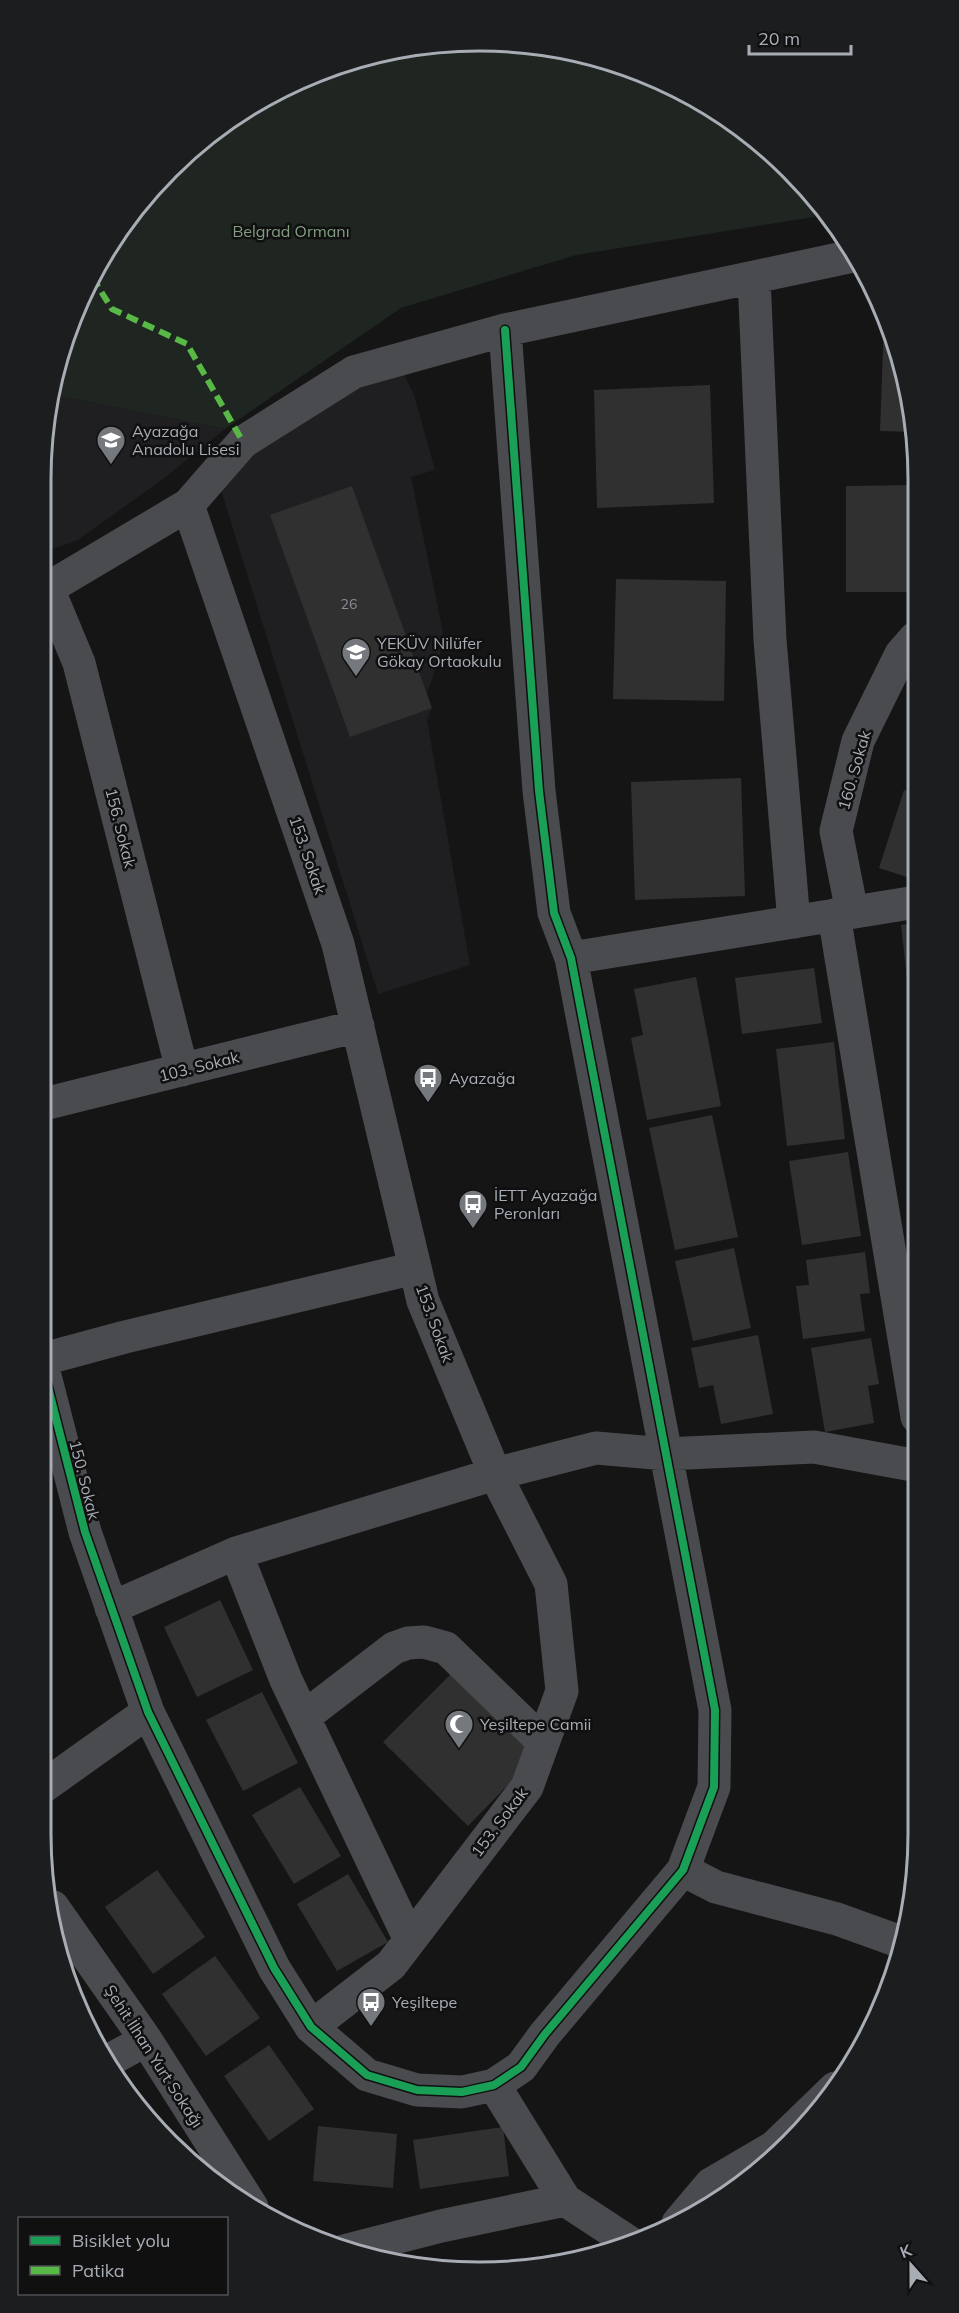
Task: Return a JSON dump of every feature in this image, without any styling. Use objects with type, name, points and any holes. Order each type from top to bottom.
[{"type":"street","points":[[51,582],[188,505],[243,442],[354,372],[505,330],[846,258]]},
{"type":"street","points":[[754,278],[770,640],[794,922]]},
{"type":"street","points":[[505,330],[539,791],[554,913],[571,958],[715,1710],[714,1787],[683,1870],[545,2034],[521,2067],[494,2085],[565,2200],[622,2237]]},
{"type":"street","name":"153. Sokak","points":[[188,505],[338,944],[423,1301],[495,1474],[551,1584],[562,1691],[527,1787],[391,1965],[311,2027]]},
{"type":"street","name":"156. Sokak","points":[[51,604],[79,663],[182,1070]]},
{"type":"street","name":"160. Sokak","points":[[908,646],[901,654],[858,741],[836,831],[843,914],[908,1356]]},
{"type":"street","points":[[571,958],[908,903]]},
{"type":"street","name":"103. Sokak","points":[[51,1103],[358,1026]]},
{"type":"street","points":[[51,1356],[415,1268]]},
{"type":"street","name":"150. Sokak","points":[[51,1398],[85,1532],[148,1712],[274,1968],[311,2027],[367,2075],[417,2090],[462,2092],[494,2085]]},
{"type":"street","points":[[111,1608],[236,1553],[495,1474],[596,1449],[666,1455],[814,1447],[908,1464]]},
{"type":"street","points":[[236,1553],[304,1717],[410,1940]]},
{"type":"street","points":[[304,1717],[394,1648],[408,1643],[424,1642],[446,1648],[543,1742]]},
{"type":"street","points":[[51,1781],[148,1712]]},
{"type":"street","points":[[683,1870],[716,1887],[837,1919],[894,1940]]},
{"type":"street","name":"Şehit İlhan Yurt Sokağı","points":[[59,1915],[146,2040],[241,2190]]},
{"type":"street","points":[[114,2058],[146,2040]]},
{"type":"street","points":[[693,2206],[711,2184],[764,2154]]},
{"type":"street","points":[[365,2246],[441,2226],[565,2200]]},
{"type":"shaded area","name":"YEKÜV Nilüfer Gökay Ortaokulu","points":[[397,360],[414,395],[435,470],[411,477],[443,632],[439,660],[427,693],[432,708],[427,720],[470,965],[378,994],[216,474]]},
{"type":"shaded area","name":"Ayazağa Anadolu Lisesi","points":[[59,396],[225,429],[167,476],[78,540],[51,549],[52,451]]},
{"type":"green space","name":"Belgrad Ormanı","points":[[480,51],[563,59],[617,74],[669,95],[718,123],[762,157],[802,197],[817,216],[576,255],[401,308],[225,429],[59,396],[74,342],[95,290],[123,241],[157,197],[197,157],[241,123],[265,108],[342,74],[396,59]]},
{"type":"building","points":[[883,338],[900,396],[905,432],[880,431]]},
{"type":"building","points":[[710,385],[714,503],[597,508],[594,390]]},
{"type":"building","points":[[908,485],[908,592],[846,592],[846,486]]},
{"type":"building","name":"YEKÜV Nilüfer Gökay Ortaokulu","points":[[352,486],[432,708],[350,737],[270,515]]},
{"type":"building","points":[[616,579],[726,581],[724,701],[613,699]]},
{"type":"building","points":[[741,778],[745,896],[635,900],[631,782]]},
{"type":"building","points":[[904,790],[908,791],[908,877],[879,868]]},
{"type":"building","points":[[908,924],[908,987],[901,925]]},
{"type":"building","points":[[814,968],[822,1023],[742,1034],[735,978]]},
{"type":"building","points":[[696,977],[721,1106],[647,1120],[631,1038],[643,1035],[634,989]]},
{"type":"building","points":[[834,1042],[845,1139],[787,1146],[776,1049]]},
{"type":"building","points":[[712,1115],[738,1237],[675,1250],[649,1128]]},
{"type":"building","points":[[848,1152],[861,1236],[802,1245],[789,1161]]},
{"type":"building","points":[[734,1248],[751,1328],[693,1341],[675,1261]]},
{"type":"building","points":[[865,1252],[870,1293],[860,1294],[865,1331],[803,1339],[796,1286],[809,1285],[806,1260]]},
{"type":"building","points":[[758,1335],[773,1414],[721,1424],[713,1385],[699,1388],[691,1348]]},
{"type":"building","points":[[871,1338],[879,1384],[868,1386],[874,1423],[825,1432],[811,1348]]},
{"type":"building","points":[[220,1600],[253,1670],[197,1697],[164,1627]]},
{"type":"building","name":"Yeşiltepe Camii","points":[[451,1674],[535,1757],[468,1826],[383,1742]]},
{"type":"building","points":[[262,1692],[298,1763],[243,1791],[206,1720]]},
{"type":"building","points":[[300,1787],[341,1856],[294,1884],[252,1815]]},
{"type":"building","points":[[157,1870],[205,1937],[153,1974],[105,1907]]},
{"type":"building","points":[[348,1874],[388,1942],[337,1971],[297,1904]]},
{"type":"building","points":[[215,1956],[260,2018],[206,2056],[162,1994]]},
{"type":"building","points":[[269,2045],[314,2109],[269,2141],[224,2076]]},
{"type":"building","points":[[318,2126],[397,2134],[393,2188],[313,2181]]},
{"type":"building","points":[[503,2127],[509,2176],[420,2189],[413,2140]]},
{"type":"marked path","points":[[97,286],[112,309],[187,344],[243,442]]},
{"type":"cycle path","points":[[51,1399],[85,1532],[148,1712],[274,1968],[311,2027],[367,2075],[417,2090],[462,2092],[494,2085],[521,2067],[545,2034],[683,1870],[714,1787],[715,1710],[571,958],[554,913],[539,791],[505,330]]},
{"type":"place","name":"Ayazağa Anadolu Lisesi","points":[[111,466]]},
{"type":"place","name":"YEKÜV Nilüfer Gökay Ortaokulu","points":[[356,678]]},
{"type":"place","name":"Ayazağa","points":[[428,1104]]},
{"type":"place","name":"İETT Ayazağa Peronları","points":[[473,1230]]},
{"type":"place","name":"Yeşiltepe Camii","points":[[459,1750]]},
{"type":"place","name":"Yeşiltepe","points":[[371,2028]]}]
